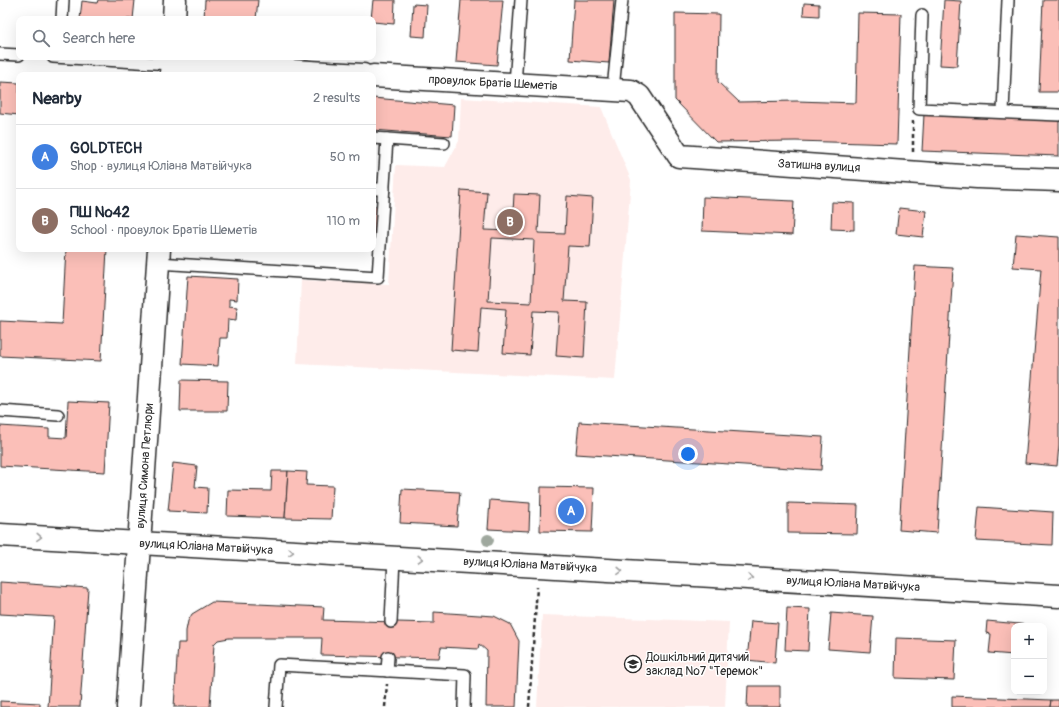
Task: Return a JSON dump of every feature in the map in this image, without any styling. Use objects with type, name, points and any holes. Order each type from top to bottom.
[{"type":"street","points":[[174,16],[175,0]]},
{"type":"street","points":[[171,65],[305,72]]},
{"type":"street","name":"провулок Братів Шеметів","points":[[376,76],[613,90]]},
{"type":"street","name":"Затишна вулиця","points":[[613,90],[631,91],[639,96],[680,156],[977,177],[1059,180]]},
{"type":"street","name":"вулиця Симона Петлюри","points":[[128,707],[159,256]]},
{"type":"street","name":"вулиця Юліана Матвійчука","points":[[0,535],[1059,596]]},
{"type":"lane","points":[[62,16],[63,0]]},
{"type":"lane","points":[[515,84],[521,0]]},
{"type":"lane","points":[[613,90],[622,0]]},
{"type":"lane","points":[[1003,112],[1008,0]]},
{"type":"lane","points":[[922,15],[919,109],[1059,115]]},
{"type":"lane","points":[[0,54],[16,55]]},
{"type":"lane","points":[[101,60],[171,65]]},
{"type":"lane","points":[[376,138],[444,143]]},
{"type":"lane","points":[[159,256],[378,277],[378,189],[387,139]]},
{"type":"lane","points":[[0,411],[58,415]]},
{"type":"lane","points":[[391,622],[394,558]]},
{"type":"lane","points":[[388,657],[388,671]]},
{"type":"lane","points":[[276,707],[279,665],[465,675],[464,707]]},
{"type":"path","points":[[913,158],[913,109],[919,109]]},
{"type":"path","points":[[529,707],[537,587]]},
{"type":"path","points":[[385,707],[388,671]]},
{"type":"shaded area","points":[[461,98],[601,107],[631,180],[615,380],[297,364],[301,280],[389,284],[396,165],[445,167],[459,141]]},
{"type":"shaded area","name":"Дошкільний дитячий заклад №7 \"Теремок\"","points":[[542,615],[729,622],[725,707],[537,707]]},
{"type":"building","points":[[98,0],[135,0],[133,16],[80,16],[82,1],[97,3]]},
{"type":"building","points":[[205,0],[258,0],[256,16],[204,16]]},
{"type":"building","points":[[373,0],[395,0],[394,24],[376,22],[376,16],[371,16]]},
{"type":"building","points":[[461,0],[503,0],[497,65],[456,62]]},
{"type":"building","points":[[574,0],[614,0],[609,63],[570,60]]},
{"type":"building","points":[[944,0],[961,1],[957,66],[940,65]]},
{"type":"building","points":[[1043,0],[1059,0],[1059,92],[1039,92]]},
{"type":"building","points":[[804,3],[819,4],[819,16],[803,15]]},
{"type":"building","points":[[413,4],[427,5],[425,37],[411,36]]},
{"type":"building","points":[[675,13],[719,14],[718,82],[739,102],[797,101],[856,103],[858,13],[901,14],[897,144],[796,141],[716,142],[675,100]]},
{"type":"building","points":[[0,82],[16,83],[16,115],[0,113]]},
{"type":"building","points":[[376,98],[454,105],[452,136],[376,130]]},
{"type":"building","points":[[924,114],[1059,119],[1059,156],[922,151]]},
{"type":"building","points":[[461,190],[487,192],[484,230],[512,231],[514,194],[540,195],[538,233],[565,234],[567,196],[593,198],[590,247],[568,246],[564,301],[587,302],[584,358],[556,356],[559,312],[533,311],[530,355],[503,353],[506,309],[481,307],[478,352],[451,350]],"holes":[[[492,238],[534,240],[531,303],[488,301]]]},
{"type":"building","points":[[703,197],[794,201],[792,235],[702,231]]},
{"type":"building","points":[[832,202],[854,203],[854,230],[831,229]]},
{"type":"building","points":[[376,206],[378,206],[376,226]]},
{"type":"building","points":[[899,208],[926,211],[923,237],[896,234]]},
{"type":"building","points":[[1016,234],[1059,237],[1059,445],[1057,466],[1025,463],[1041,269],[1013,267]]},
{"type":"building","points":[[66,252],[107,252],[101,361],[0,356],[0,321],[62,324]]},
{"type":"building","points":[[915,266],[953,268],[937,533],[899,530]]},
{"type":"building","points":[[188,276],[238,279],[237,300],[229,299],[229,306],[237,307],[236,320],[228,319],[227,338],[220,338],[218,366],[182,364]]},
{"type":"building","points":[[181,380],[228,381],[227,411],[180,411]]},
{"type":"building","points":[[68,401],[109,403],[105,472],[0,466],[0,426],[49,429],[49,437],[66,438]]},
{"type":"building","points":[[579,422],[823,437],[821,470],[576,454]]},
{"type":"building","points":[[173,463],[197,466],[195,487],[208,488],[207,513],[168,511]]},
{"type":"building","points":[[272,471],[288,471],[285,518],[227,516],[228,490],[271,491]]},
{"type":"building","points":[[288,471],[307,472],[306,485],[333,486],[331,519],[285,518]]},
{"type":"building","points":[[541,487],[594,488],[592,532],[540,531]]},
{"type":"building","points":[[402,489],[460,492],[457,526],[400,523]]},
{"type":"building","points":[[490,500],[530,503],[529,531],[488,529]]},
{"type":"building","points":[[788,503],[858,505],[857,534],[788,533]]},
{"type":"building","points":[[979,507],[1053,512],[1052,545],[976,541]]},
{"type":"building","points":[[0,582],[88,588],[80,707],[48,707],[54,617],[0,614]]},
{"type":"building","points":[[212,602],[324,607],[323,620],[434,623],[434,612],[494,616],[510,624],[519,641],[516,707],[486,707],[487,651],[479,644],[478,649],[441,647],[439,658],[321,655],[322,638],[229,638],[218,640],[214,644],[210,707],[174,707],[178,643],[186,643],[188,621],[192,614]]},
{"type":"building","points":[[787,608],[810,609],[808,651],[785,650]]},
{"type":"building","points":[[831,613],[873,616],[870,652],[828,649]]},
{"type":"building","points":[[751,621],[778,623],[775,663],[747,660]]},
{"type":"building","points":[[987,621],[1011,623],[1011,655],[989,653],[991,634],[986,633]]},
{"type":"building","points":[[896,638],[956,640],[954,680],[895,678]]},
{"type":"building","points":[[748,686],[780,686],[780,707],[747,707]]},
{"type":"building","points":[[952,696],[1051,700],[1050,707],[952,707]]},
{"type":"building","points":[[1051,700],[1059,700],[1059,707],[1050,707]]},
{"type":"building","points":[[0,701],[40,703],[40,707],[0,707]]},
{"type":"place","name":"ПШ №42","points":[[510,222]]},
{"type":"place","name":"GOLDTECH","points":[[571,511]]},
{"type":"place","name":"Дошкільний дитячий заклад №7 \"Теремок\"","points":[[633,664]]}]
